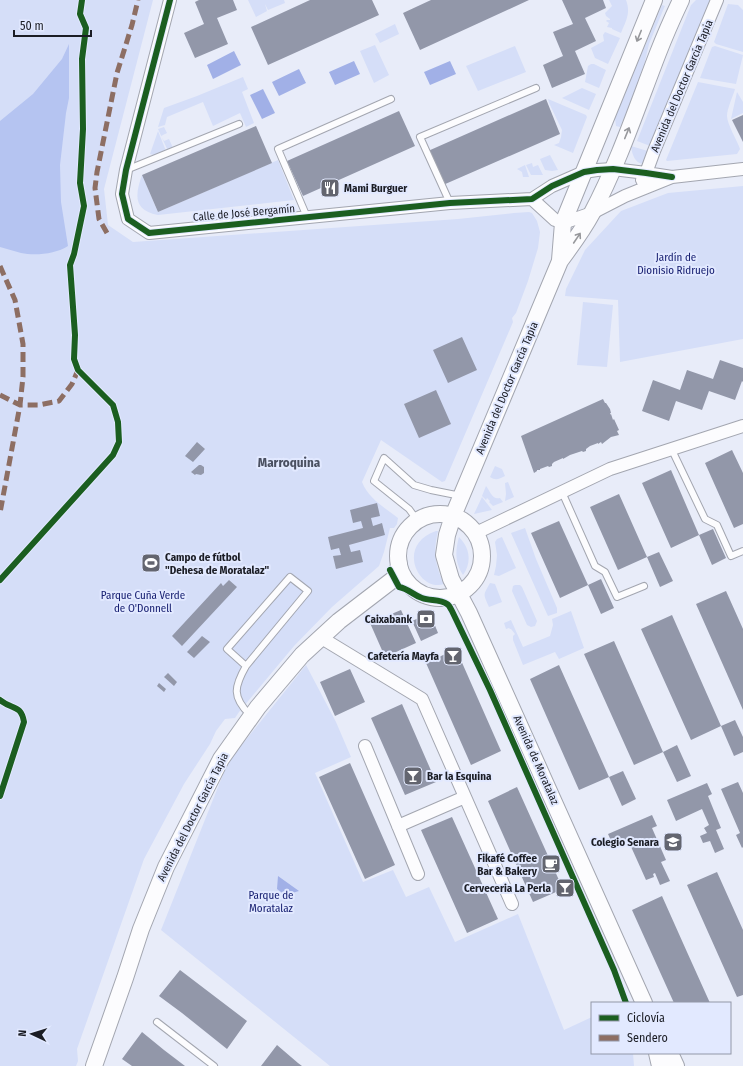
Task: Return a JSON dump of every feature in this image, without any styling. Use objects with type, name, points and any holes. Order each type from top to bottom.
[{"type":"main road","name":"Avenida del Doctor García Tapia","points":[[560,261],[563,223],[654,0]]},
{"type":"main road","points":[[658,51],[668,0]]},
{"type":"main road","name":"Avenida del Doctor García Tapia","points":[[453,516],[560,261],[578,236],[620,170],[634,117],[658,51],[681,0]]},
{"type":"main road","points":[[434,514],[444,514],[466,522],[476,533],[482,550],[483,557],[481,567],[478,576],[469,587],[459,594],[450,597],[431,598],[415,590],[400,574],[399,548],[408,528],[417,520],[434,514]]},
{"type":"main road","name":"Avenida de Moratalaz","points":[[453,516],[447,535],[444,555],[451,579],[500,682],[644,1002]]},
{"type":"main road","name":"Avenida del Doctor García Tapia","points":[[95,1066],[141,929],[166,867],[221,759],[251,716],[302,655],[338,621],[400,574]]},
{"type":"main road","points":[[657,1054],[660,1066]]},
{"type":"main road","points":[[670,1054],[676,1066]]},
{"type":"street","name":"Calle de José Bergamín","points":[[170,0],[126,170],[122,194],[128,219],[149,232],[450,203],[532,199]]},
{"type":"street","name":"Avenida del Doctor García Tapia","points":[[628,193],[641,182],[646,173],[717,0]]},
{"type":"street","points":[[672,177],[620,170],[584,172],[552,186],[532,199],[555,220],[563,223],[592,213],[628,193],[672,177],[743,169]]},
{"type":"street","points":[[620,170],[631,175],[633,180],[628,193]]},
{"type":"street","points":[[546,212],[547,194],[552,186]]},
{"type":"street","points":[[476,533],[610,470],[672,448],[743,426]]},
{"type":"street","points":[[320,637],[422,699],[512,904]]},
{"type":"street","points":[[365,746],[418,874]]},
{"type":"street","points":[[398,826],[465,797]]},
{"type":"lane","points":[[450,203],[420,137],[536,88]]},
{"type":"lane","points":[[307,217],[278,148],[391,99]]},
{"type":"lane","points":[[126,170],[240,124]]},
{"type":"lane","points":[[672,448],[705,519],[717,525],[732,556],[743,551]]},
{"type":"lane","points":[[417,520],[410,509],[374,481],[384,458],[414,485],[462,496]]},
{"type":"lane","points":[[562,492],[595,566],[605,572],[617,598],[644,586]]},
{"type":"lane","points":[[246,666],[227,649],[290,577],[308,591],[246,666],[240,677],[237,688],[238,699],[244,709],[251,716]]},
{"type":"lane","points":[[157,1022],[214,1066]]},
{"type":"green space","name":"Parque Cuña Verde de O'Donnell","points":[[0,0],[153,0],[104,189],[108,225],[133,242],[458,219],[529,212],[532,213],[537,221],[540,232],[538,248],[528,281],[516,313],[512,318],[513,322],[445,481],[442,482],[381,440],[362,482],[368,493],[373,498],[398,518],[397,524],[394,528],[390,528],[379,566],[332,607],[294,646],[235,718],[225,719],[216,731],[210,744],[184,784],[144,859],[77,1049],[78,1061],[76,1066],[0,1066]]},
{"type":"green space","points":[[248,0],[284,0],[285,3],[268,10],[265,4],[267,11],[256,17]]},
{"type":"green space","points":[[609,0],[626,0],[628,13],[621,33],[607,27],[609,23],[606,21],[610,19],[605,13],[612,6]]},
{"type":"green space","points":[[696,0],[711,0],[653,147],[637,141],[691,5]]},
{"type":"green space","points":[[728,4],[738,5],[743,10],[743,52],[716,44],[714,42]]},
{"type":"green space","points":[[662,5],[665,6],[649,44],[641,78],[620,127],[616,126],[615,118]]},
{"type":"green space","points":[[395,24],[399,34],[380,43],[375,34]]},
{"type":"green space","points":[[605,32],[620,38],[608,64],[595,58],[591,48],[604,41],[603,35]]},
{"type":"green space","points":[[375,45],[389,75],[374,83],[360,51]]},
{"type":"green space","points":[[515,46],[526,72],[478,91],[466,66]]},
{"type":"green space","points":[[715,46],[743,55],[736,84],[700,78],[712,47]]},
{"type":"green space","points":[[591,64],[606,70],[599,88],[585,82],[588,66]]},
{"type":"green space","points":[[243,77],[248,89],[242,92],[254,123],[246,127],[240,113],[213,126],[203,102],[167,117],[165,125],[158,127],[164,108]]},
{"type":"green space","points":[[698,82],[735,89],[727,116],[740,149],[737,154],[667,161],[666,160]]},
{"type":"green space","points":[[582,88],[596,94],[589,110],[562,98]]},
{"type":"green space","points":[[737,92],[743,102],[743,113],[731,119]]},
{"type":"green space","points":[[548,99],[586,115],[587,117],[573,153],[554,145],[559,143],[562,130]]},
{"type":"green space","points":[[164,127],[167,133],[161,136],[158,129]]},
{"type":"green space","points":[[158,131],[166,151],[154,155],[150,154]]},
{"type":"green space","points":[[162,137],[164,141],[169,139],[173,148],[168,151]]},
{"type":"green space","points":[[631,146],[651,152],[646,164],[639,163],[637,161],[633,155]]},
{"type":"green space","points":[[550,155],[558,170],[545,170],[540,159]]},
{"type":"green space","points":[[278,160],[294,200],[158,215],[150,213],[144,209],[138,201],[137,195],[142,175],[158,212]]},
{"type":"green space","points":[[532,163],[533,167],[538,165],[543,175],[531,175],[526,165]]},
{"type":"green space","points":[[525,165],[529,177],[523,177],[522,172],[517,169]]},
{"type":"green space","name":"Jardín de Dionisio Ridruejo","points":[[743,186],[743,339],[620,362],[618,300],[565,296],[566,289],[585,250],[621,211],[668,193]]},
{"type":"green space","points":[[583,302],[613,305],[607,367],[577,365]]},
{"type":"green space","points":[[495,466],[502,469],[505,476],[498,479],[490,477]]},
{"type":"green space","points":[[508,482],[514,497],[505,501],[505,483]]},
{"type":"green space","points":[[486,486],[495,498],[500,498],[503,502],[493,506],[487,498],[486,500],[482,496]]},
{"type":"green space","points":[[482,497],[492,510],[474,514]]},
{"type":"green space","points":[[525,528],[536,559],[557,608],[557,613],[548,616],[511,533]]},
{"type":"green space","points":[[438,531],[435,552],[437,564],[444,584],[435,585],[426,581],[420,575],[415,566],[414,556],[416,546],[424,538]]},
{"type":"green space","points":[[459,537],[466,546],[469,560],[463,575],[458,566],[456,557]]},
{"type":"green space","points":[[502,537],[516,568],[499,576],[494,575],[497,555],[495,542],[497,539]]},
{"type":"green space","points":[[490,583],[495,584],[502,602],[489,607],[485,595]]},
{"type":"green space","points":[[520,585],[522,587],[537,621],[535,626],[531,627],[527,625],[512,591],[513,586]]},
{"type":"green space","points":[[571,611],[584,648],[559,659],[555,652],[523,665],[513,640],[513,636],[515,634],[511,629],[506,629],[504,623],[511,620],[523,647],[550,636],[553,625],[552,619]]},
{"type":"green space","name":"Parque de Moratalaz","points":[[306,665],[336,722],[351,757],[315,773],[363,882],[393,870],[406,897],[429,887],[455,942],[518,914],[564,1030],[591,1017],[591,1054],[633,1054],[634,1066],[330,1066],[161,930],[228,762]]},
{"type":"shaded area","points":[[69,44],[69,98],[60,165],[61,202],[68,246],[58,251],[45,254],[21,253],[0,247],[0,121],[33,94],[62,59]]},
{"type":"shaded area","points":[[234,51],[241,65],[213,79],[207,65]]},
{"type":"shaded area","points":[[354,61],[360,74],[335,85],[329,72]]},
{"type":"shaded area","points":[[450,61],[456,74],[430,85],[424,72]]},
{"type":"shaded area","points":[[299,69],[306,83],[279,96],[272,82]]},
{"type":"shaded area","points":[[263,89],[275,113],[262,119],[250,95]]},
{"type":"shaded area","points":[[278,876],[299,891],[285,895],[277,889]]},
{"type":"building","points":[[199,0],[233,0],[237,10],[217,18],[228,44],[195,58],[184,33],[204,24],[195,2]]},
{"type":"building","points":[[310,0],[372,0],[379,15],[268,65],[251,27]]},
{"type":"building","points":[[431,0],[529,0],[420,50],[403,13]]},
{"type":"building","points":[[562,0],[603,0],[606,8],[585,18],[596,41],[575,51],[585,74],[552,88],[543,65],[563,56],[553,32],[573,24]]},
{"type":"building","points":[[546,99],[560,134],[443,185],[428,151]]},
{"type":"building","points":[[399,111],[415,146],[303,196],[287,161]]},
{"type":"building","points":[[743,115],[743,142],[732,120]]},
{"type":"building","points":[[256,126],[272,163],[158,212],[142,175]]},
{"type":"building","points":[[462,337],[477,370],[448,383],[433,350]]},
{"type":"building","points":[[720,360],[743,368],[743,382],[742,381],[735,400],[709,391],[702,410],[676,401],[669,421],[642,411],[653,380],[680,390],[687,370],[713,379]]},
{"type":"building","points":[[436,390],[451,424],[419,438],[404,404]]},
{"type":"building","points":[[603,399],[610,409],[613,420],[614,419],[619,430],[617,431],[619,435],[611,437],[602,444],[601,442],[590,446],[586,449],[586,451],[570,455],[554,462],[552,466],[537,470],[534,473],[521,436]]},
{"type":"building","points":[[197,442],[205,449],[193,462],[185,456]]},
{"type":"building","points":[[732,450],[743,473],[743,524],[734,528],[705,463]]},
{"type":"building","points":[[199,465],[204,467],[204,473],[201,475],[195,475],[191,472]]},
{"type":"building","points":[[671,470],[699,535],[671,548],[642,483]]},
{"type":"building","points":[[619,494],[647,557],[618,570],[590,507]]},
{"type":"building","points":[[377,503],[380,516],[371,518],[373,526],[382,523],[385,535],[349,545],[351,552],[360,550],[363,562],[336,569],[333,556],[341,555],[339,548],[331,550],[328,537],[363,528],[361,521],[353,523],[350,510]]},
{"type":"building","points":[[559,521],[588,585],[560,598],[531,533]]},
{"type":"building","points":[[713,529],[726,558],[712,565],[699,535]]},
{"type":"building","points":[[659,552],[673,581],[660,587],[647,557]]},
{"type":"building","points":[[601,579],[614,608],[601,614],[588,585]]},
{"type":"building","points":[[229,580],[237,587],[182,646],[172,636],[221,583],[223,586]]},
{"type":"building","points":[[726,591],[743,629],[743,710],[696,604]]},
{"type":"building","points":[[401,610],[416,643],[385,657],[370,623]]},
{"type":"building","points":[[430,613],[438,633],[421,641],[412,621]]},
{"type":"building","points":[[672,615],[721,726],[691,740],[641,629]]},
{"type":"building","points":[[202,636],[210,642],[194,658],[187,652]]},
{"type":"building","points":[[614,641],[663,752],[634,765],[584,654]]},
{"type":"building","points":[[456,649],[501,751],[471,765],[426,663]]},
{"type":"building","points":[[559,665],[609,777],[579,790],[530,679]]},
{"type":"building","points":[[350,669],[365,702],[335,716],[320,682]]},
{"type":"building","points":[[168,673],[177,682],[174,686],[164,677]]},
{"type":"building","points":[[159,683],[166,689],[164,692],[157,686]]},
{"type":"building","points":[[402,704],[436,782],[405,795],[371,718]]},
{"type":"building","points":[[735,720],[743,737],[743,752],[734,756],[721,726]]},
{"type":"building","points":[[677,745],[691,776],[677,782],[663,752]]},
{"type":"building","points":[[350,763],[395,865],[365,879],[319,777]]},
{"type":"building","points":[[623,771],[636,799],[622,806],[609,777]]},
{"type":"building","points":[[738,782],[743,793],[742,848],[736,835],[740,833],[721,789]]},
{"type":"building","points":[[707,783],[712,794],[708,796],[721,828],[716,830],[724,849],[715,853],[710,841],[703,843],[700,836],[707,833],[704,828],[709,825],[702,809],[676,821],[667,800]]},
{"type":"building","points":[[517,787],[563,889],[533,902],[488,801]]},
{"type":"building","points":[[652,815],[657,826],[652,828],[666,860],[661,862],[670,881],[660,885],[655,873],[653,874],[654,877],[646,880],[628,840],[614,847],[608,834]]},
{"type":"building","points":[[452,817],[498,919],[467,933],[421,830]]},
{"type":"building","points":[[717,872],[743,930],[743,995],[737,997],[687,885]]},
{"type":"building","points":[[662,896],[710,1002],[674,1002],[632,910]]},
{"type":"building","points":[[180,970],[247,1021],[227,1049],[159,996]]},
{"type":"building","points":[[142,1032],[185,1066],[132,1066],[122,1059]]},
{"type":"building","points":[[277,1045],[298,1063],[302,1066],[261,1066]]},
{"type":"marked path","points":[[107,233],[99,219],[95,188],[97,172],[117,73],[138,0]]},
{"type":"marked path","points":[[0,266],[15,300],[23,344],[23,377],[20,405],[0,513]]},
{"type":"marked path","points":[[0,395],[20,405],[39,405],[59,401],[72,384],[78,370]]},
{"type":"cycle path","points":[[0,580],[113,455],[119,442],[118,422],[113,405],[78,370],[74,359],[75,335],[70,265],[74,254],[84,206],[80,183],[83,129],[82,59],[86,28],[80,14],[82,0]]},
{"type":"cycle path","points":[[170,0],[126,170],[122,194],[128,219],[149,233],[450,203],[532,199],[552,186],[584,172],[597,170],[613,169],[672,177]]},
{"type":"cycle path","points":[[390,570],[399,587],[406,589],[422,598],[444,602],[451,609],[490,690],[614,970],[626,1002]]},
{"type":"cycle path","points":[[0,700],[21,712],[24,722],[0,796]]},
{"type":"place","name":"Mami Burguer","points":[[330,188]]},
{"type":"place","name":"Campo de fútbol \"Dehesa de Moratalaz\"","points":[[151,563]]},
{"type":"place","name":"Caixabank","points":[[426,619]]},
{"type":"place","name":"Cafetería Mayfa","points":[[453,656]]},
{"type":"place","name":"Bar la Esquina","points":[[413,776]]},
{"type":"place","name":"Colegio Senara","points":[[673,842]]},
{"type":"place","name":"Fikafé Coffee Bar & Bakery","points":[[551,864]]},
{"type":"place","name":"Cerveceria La Perla","points":[[565,888]]},
{"type":"district","name":"Marroquina","points":[[289,462]]}]
